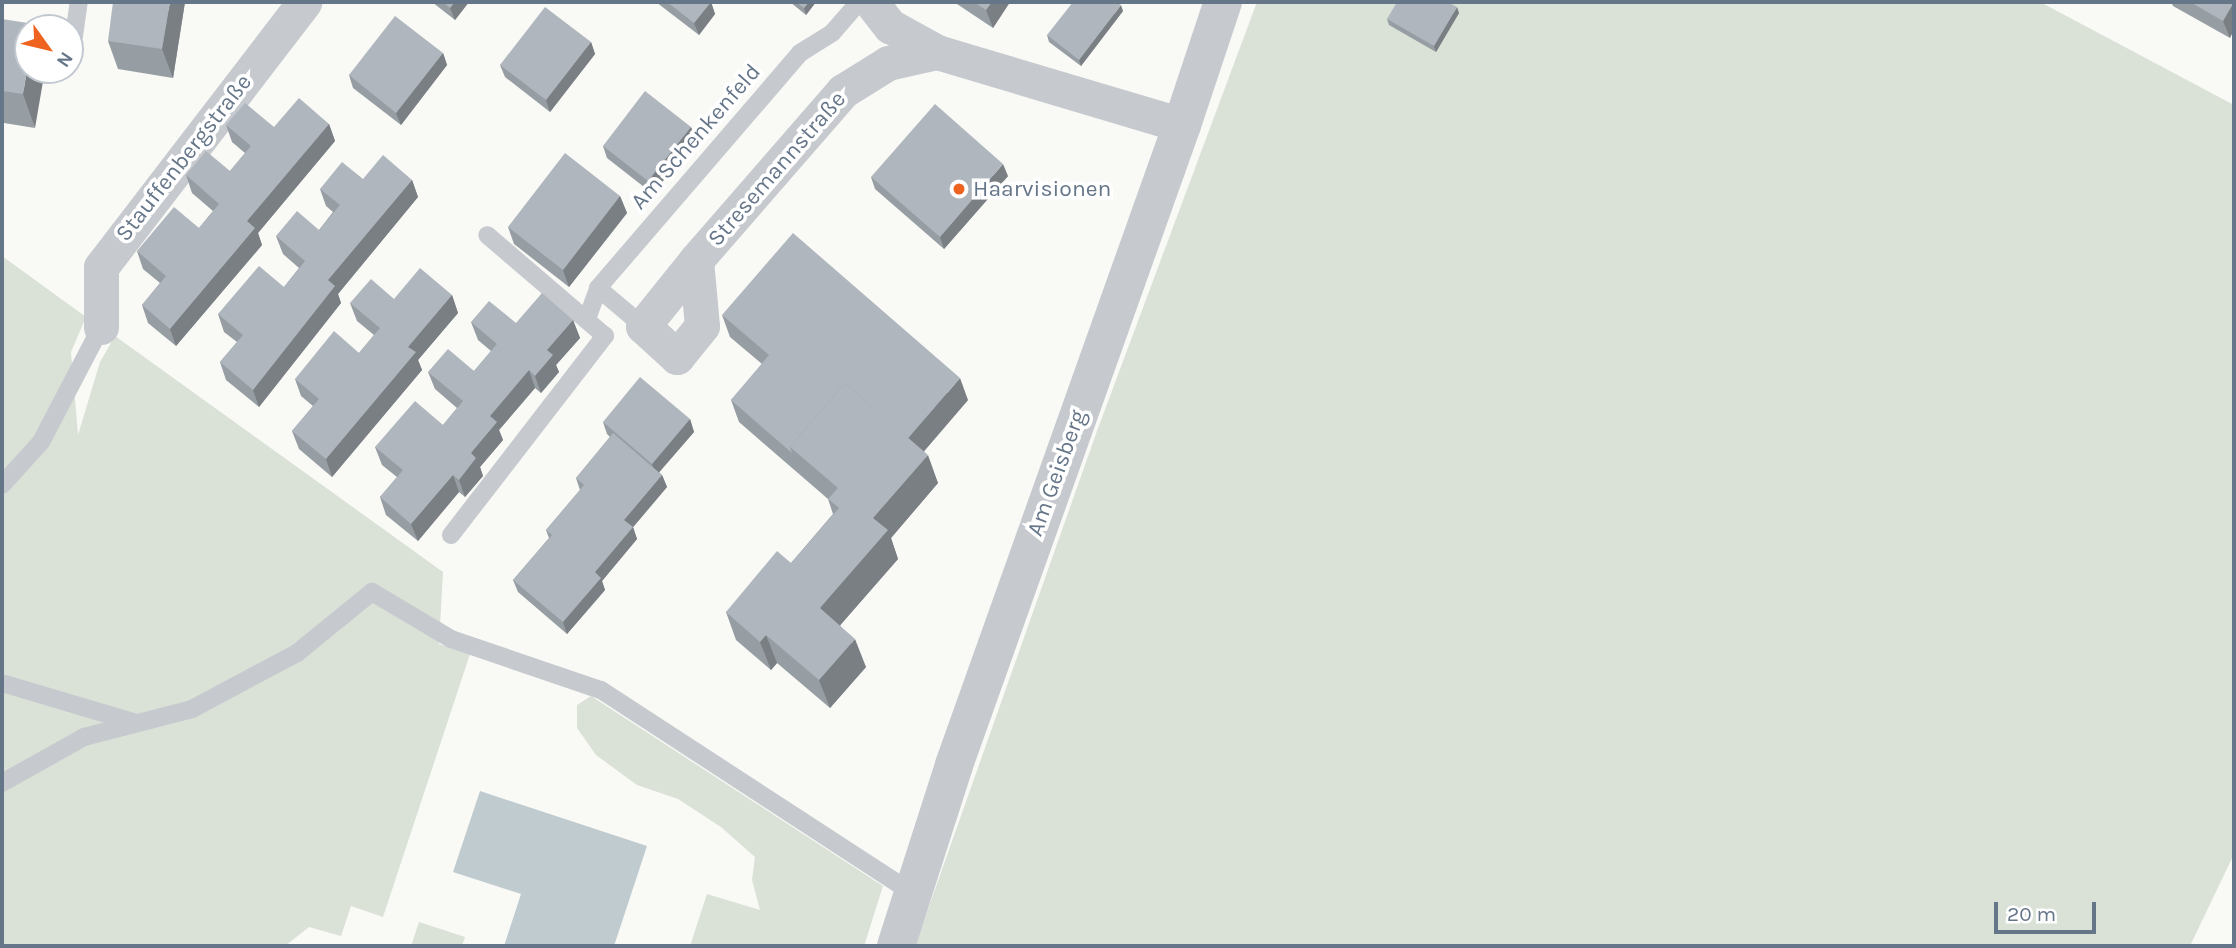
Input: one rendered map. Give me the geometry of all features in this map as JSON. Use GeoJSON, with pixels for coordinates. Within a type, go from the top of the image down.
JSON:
{"type":"FeatureCollection","features":[{"type":"Feature","properties":{"kind":"street","name":"Stauffenbergstraße"},"geometry":{"type":"LineString","coordinates":[[101,327],[101,267],[304,2]]}},
{"type":"Feature","properties":{"kind":"street","name":"Stresemannstraße"},"geometry":{"type":"LineString","coordinates":[[871,2],[890,26],[937,52],[1182,125]]}},
{"type":"Feature","properties":{"kind":"street","name":"Am Geisberg"},"geometry":{"type":"LineString","coordinates":[[895,946],[958,752],[1182,125],[1223,2]]}},
{"type":"Feature","properties":{"kind":"street","name":"Stresemannstraße"},"geometry":{"type":"LineString","coordinates":[[696,260],[702,326],[677,357],[643,326],[696,260],[844,91],[888,63],[937,52]]}},
{"type":"Feature","properties":{"kind":"lane","name":"Am Schenkenfeld"},"geometry":{"type":"LineString","coordinates":[[587,319],[598,288],[800,52],[832,33],[859,2]]}},
{"type":"Feature","properties":{"kind":"lane"},"geometry":{"type":"LineString","coordinates":[[451,535],[605,336],[488,235]]}},
{"type":"Feature","properties":{"kind":"lane"},"geometry":{"type":"LineString","coordinates":[[598,288],[643,326]]}},
{"type":"Feature","properties":{"kind":"lane"},"geometry":{"type":"LineString","coordinates":[[2,485],[41,442],[101,327]]}},
{"type":"Feature","properties":{"kind":"lane"},"geometry":{"type":"LineString","coordinates":[[2,783],[84,737],[192,709],[297,653],[372,592],[451,639],[601,690],[912,893]]}},
{"type":"Feature","properties":{"kind":"lane"},"geometry":{"type":"LineString","coordinates":[[2,683],[136,723]]}},
{"type":"Feature","properties":{"kind":"shaded area"},"geometry":{"type":"Polygon","coordinates":[[[1257,2],[2040,2],[2234,105],[2234,854],[2190,946],[915,946],[1097,431],[1257,2]]]}},
{"type":"Feature","properties":{"kind":"shaded area"},"geometry":{"type":"Polygon","coordinates":[[[2,256],[86,317],[71,352],[78,435],[100,362],[115,336],[443,572],[439,644],[470,654],[383,917],[351,906],[341,936],[309,927],[285,946],[2,946],[2,256]]]}},
{"type":"Feature","properties":{"kind":"shaded area"},"geometry":{"type":"Polygon","coordinates":[[[591,696],[883,886],[864,946],[690,946],[707,894],[760,910],[752,880],[755,857],[721,827],[678,799],[637,785],[596,755],[577,728],[577,705],[591,696]]]}},
{"type":"Feature","properties":{"kind":"shaded area"},"geometry":{"type":"Polygon","coordinates":[[[480,791],[647,846],[614,946],[504,946],[521,894],[453,872],[480,791]]]}},
{"type":"Feature","properties":{"kind":"shaded area"},"geometry":{"type":"Polygon","coordinates":[[[419,922],[465,937],[462,946],[411,946],[419,922]]]}},
{"type":"Feature","properties":{"kind":"building"},"geometry":{"type":"Polygon","coordinates":[[[113,2],[170,2],[162,49],[108,41],[113,2]]]}},
{"type":"Feature","properties":{"kind":"building"},"geometry":{"type":"Polygon","coordinates":[[[443,2],[455,2],[450,8],[443,2]]]}},
{"type":"Feature","properties":{"kind":"building"},"geometry":{"type":"Polygon","coordinates":[[[667,2],[711,2],[694,23],[667,2]]]}},
{"type":"Feature","properties":{"kind":"building"},"geometry":{"type":"Polygon","coordinates":[[[796,2],[809,2],[804,8],[796,2]]]}},
{"type":"Feature","properties":{"kind":"building"},"geometry":{"type":"Polygon","coordinates":[[[974,2],[992,2],[986,10],[974,2]]]}},
{"type":"Feature","properties":{"kind":"building"},"geometry":{"type":"Polygon","coordinates":[[[1073,2],[1117,2],[1121,5],[1079,60],[1047,35],[1073,2]]]}},
{"type":"Feature","properties":{"kind":"building"},"geometry":{"type":"Polygon","coordinates":[[[1397,2],[1447,2],[1457,7],[1434,46],[1387,19],[1397,2]]]}},
{"type":"Feature","properties":{"kind":"building"},"geometry":{"type":"Polygon","coordinates":[[[2190,2],[2234,2],[2223,21],[2190,2]]]}},
{"type":"Feature","properties":{"kind":"building"},"geometry":{"type":"Polygon","coordinates":[[[545,7],[591,42],[546,100],[500,65],[545,7]]]}},
{"type":"Feature","properties":{"kind":"building"},"geometry":{"type":"Polygon","coordinates":[[[395,16],[443,53],[396,113],[349,75],[395,16]]]}},
{"type":"Feature","properties":{"kind":"building"},"geometry":{"type":"Polygon","coordinates":[[[2,19],[14,21],[14,84],[25,84],[23,94],[2,91],[2,19]]]}},
{"type":"Feature","properties":{"kind":"building"},"geometry":{"type":"Polygon","coordinates":[[[645,91],[691,127],[648,181],[603,146],[645,91]]]}},
{"type":"Feature","properties":{"kind":"building"},"geometry":{"type":"Polygon","coordinates":[[[299,98],[329,124],[247,221],[255,228],[170,329],[142,305],[166,276],[137,251],[174,207],[199,228],[219,204],[186,175],[206,151],[230,171],[251,146],[226,125],[245,103],[274,127],[299,98]]]}},
{"type":"Feature","properties":{"kind":"building"},"geometry":{"type":"Polygon","coordinates":[[[935,104],[1003,164],[940,237],[871,177],[935,104]]]}},
{"type":"Feature","properties":{"kind":"building"},"geometry":{"type":"Polygon","coordinates":[[[565,153],[620,196],[563,270],[508,227],[565,153]]]}},
{"type":"Feature","properties":{"kind":"building"},"geometry":{"type":"Polygon","coordinates":[[[383,155],[412,180],[328,280],[335,286],[253,390],[220,362],[243,335],[218,314],[259,266],[284,287],[305,261],[276,236],[297,211],[319,230],[340,205],[320,189],[342,162],[363,179],[383,155]]]}},
{"type":"Feature","properties":{"kind":"building"},"geometry":{"type":"Polygon","coordinates":[[[793,233],[960,378],[908,438],[845,383],[790,447],[792,453],[731,400],[769,355],[722,315],[793,233]]]}},
{"type":"Feature","properties":{"kind":"building"},"geometry":{"type":"Polygon","coordinates":[[[420,268],[452,295],[408,347],[416,352],[326,459],[292,431],[319,399],[295,379],[334,331],[359,353],[380,328],[350,303],[371,279],[394,299],[420,268]]]}},
{"type":"Feature","properties":{"kind":"building"},"geometry":{"type":"Polygon","coordinates":[[[542,293],[573,320],[547,350],[553,355],[535,376],[529,370],[490,416],[497,422],[471,453],[476,458],[459,480],[453,475],[411,524],[380,497],[403,470],[375,447],[415,401],[443,425],[463,401],[428,372],[448,349],[474,371],[497,344],[471,322],[489,301],[516,323],[542,293]]]}},
{"type":"Feature","properties":{"kind":"building"},"geometry":{"type":"Polygon","coordinates":[[[640,377],[690,419],[652,464],[603,422],[640,377]]]}},
{"type":"Feature","properties":{"kind":"building"},"geometry":{"type":"Polygon","coordinates":[[[845,383],[928,455],[873,518],[888,530],[820,608],[855,639],[819,680],[766,635],[760,642],[726,612],[777,551],[791,563],[839,508],[828,499],[838,488],[790,447],[845,383]]]}},
{"type":"Feature","properties":{"kind":"building"},"geometry":{"type":"Polygon","coordinates":[[[613,433],[662,475],[624,520],[633,527],[595,572],[601,578],[563,622],[513,580],[552,535],[546,530],[584,485],[576,478],[613,433]]]}},
{"type":"Feature","properties":{"kind":"place","name":"Haarvisionen"},"geometry":{"type":"Point","coordinates":[959,189]}}]}
